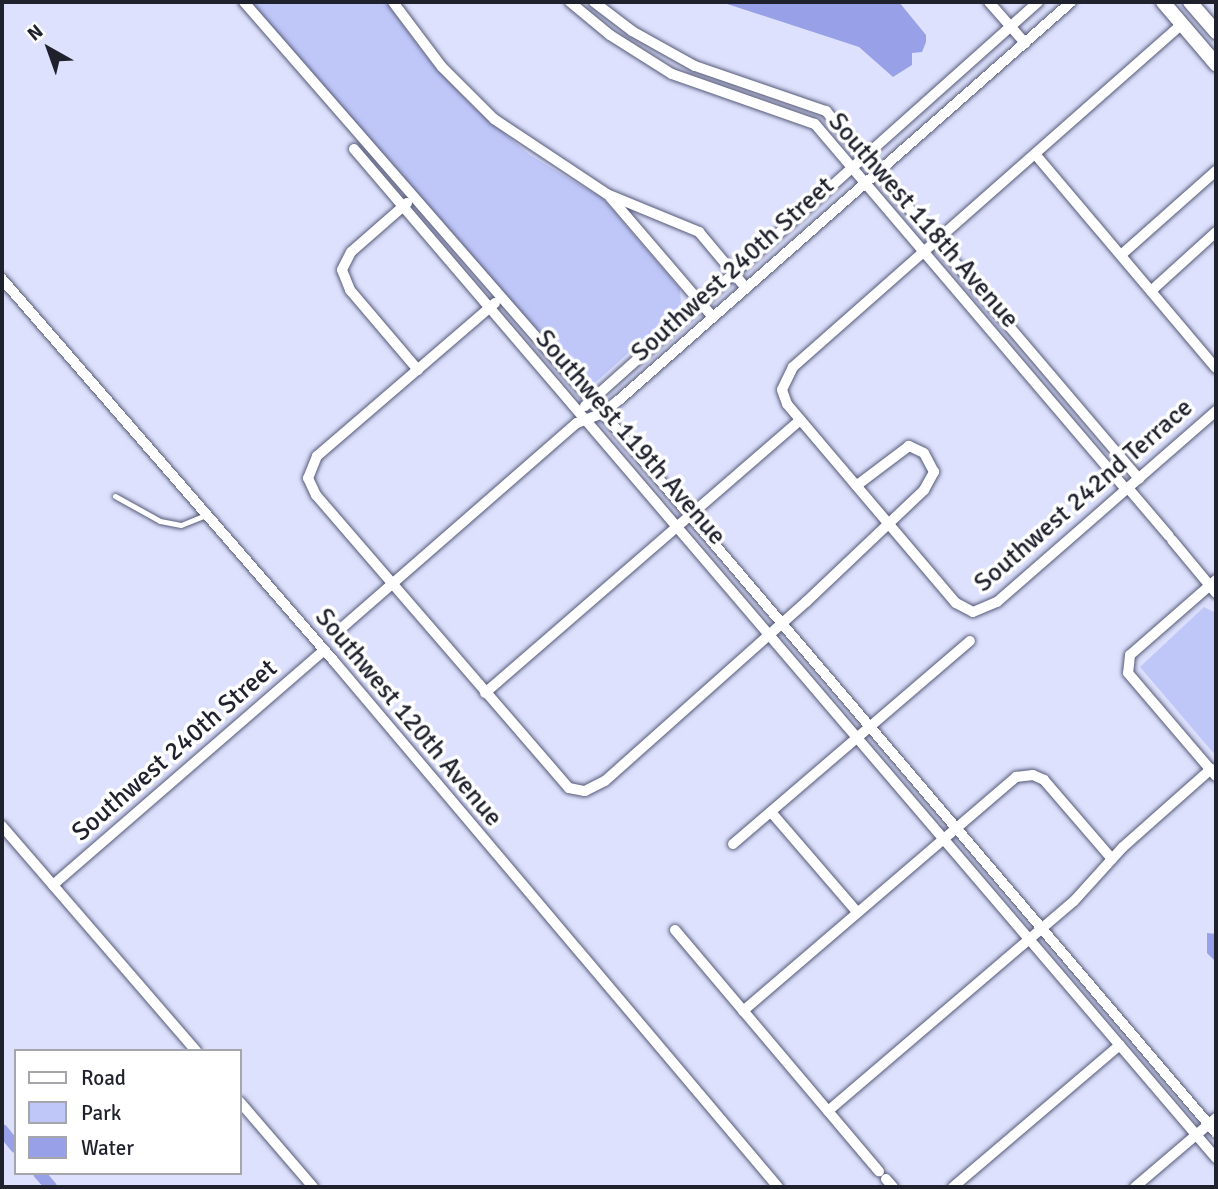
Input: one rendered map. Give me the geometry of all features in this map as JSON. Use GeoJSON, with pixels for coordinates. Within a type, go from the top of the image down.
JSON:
{"type":"FeatureCollection","features":[{"type":"Feature","properties":{"kind":"street","name":"Southwest 119th Avenue"},"geometry":{"type":"LineString","coordinates":[[244,2],[690,516],[1042,929],[1213,1121],[1216,1133]]}},
{"type":"Feature","properties":{"kind":"street"},"geometry":{"type":"LineString","coordinates":[[393,2],[442,66],[486,112],[528,146],[607,194],[699,232],[746,288]]}},
{"type":"Feature","properties":{"kind":"street","name":"Southwest 118th Avenue"},"geometry":{"type":"LineString","coordinates":[[570,2],[610,36],[672,74],[813,122],[1127,489],[1214,586]]}},
{"type":"Feature","properties":{"kind":"street","name":"Southwest 118th Avenue"},"geometry":{"type":"LineString","coordinates":[[594,2],[632,31],[695,66],[823,109],[1139,479]]}},
{"type":"Feature","properties":{"kind":"street"},"geometry":{"type":"LineString","coordinates":[[989,2],[1025,43]]}},
{"type":"Feature","properties":{"kind":"street","name":"Southwest 240th Street"},"geometry":{"type":"LineString","coordinates":[[582,419],[587,400],[1038,2]]}},
{"type":"Feature","properties":{"kind":"street","name":"Southwest 240th Street"},"geometry":{"type":"LineString","coordinates":[[337,632],[582,419],[601,414],[864,181],[1072,2]]}},
{"type":"Feature","properties":{"kind":"street"},"geometry":{"type":"LineString","coordinates":[[1163,2],[1216,64]]}},
{"type":"Feature","properties":{"kind":"street"},"geometry":{"type":"LineString","coordinates":[[1190,2],[1216,32]]}},
{"type":"Feature","properties":{"kind":"street"},"geometry":{"type":"LineString","coordinates":[[888,522],[783,398],[783,383],[791,369],[1182,24]]}},
{"type":"Feature","properties":{"kind":"street","name":"Southwest 119th Avenue"},"geometry":{"type":"LineString","coordinates":[[354,149],[582,419],[679,526],[1216,1158]]}},
{"type":"Feature","properties":{"kind":"street"},"geometry":{"type":"LineString","coordinates":[[1035,154],[1216,368]]}},
{"type":"Feature","properties":{"kind":"street"},"geometry":{"type":"LineString","coordinates":[[1121,256],[1216,171]]}},
{"type":"Feature","properties":{"kind":"street"},"geometry":{"type":"LineString","coordinates":[[607,194],[713,317]]}},
{"type":"Feature","properties":{"kind":"street"},"geometry":{"type":"LineString","coordinates":[[412,198],[351,252],[342,270],[346,285],[418,370]]}},
{"type":"Feature","properties":{"kind":"street"},"geometry":{"type":"LineString","coordinates":[[636,228],[638,216],[647,209]]}},
{"type":"Feature","properties":{"kind":"street"},"geometry":{"type":"LineString","coordinates":[[1151,291],[1216,232]]}},
{"type":"Feature","properties":{"kind":"street","name":"Southwest 120th Avenue"},"geometry":{"type":"LineString","coordinates":[[2,279],[324,650],[778,1187]]}},
{"type":"Feature","properties":{"kind":"street"},"geometry":{"type":"LineString","coordinates":[[500,299],[317,456],[308,473],[313,491],[560,781],[585,791],[605,780],[770,634],[932,481],[933,468],[924,453],[907,447],[856,486]]}},
{"type":"Feature","properties":{"kind":"street","name":"Southwest 242nd Terrace"},"geometry":{"type":"LineString","coordinates":[[888,522],[959,606],[979,612],[997,602],[1216,411]]}},
{"type":"Feature","properties":{"kind":"street"},"geometry":{"type":"LineString","coordinates":[[485,693],[800,419]]}},
{"type":"Feature","properties":{"kind":"street"},"geometry":{"type":"LineString","coordinates":[[828,1111],[1030,940],[1112,859],[1213,772],[1129,677],[1128,666],[1130,655],[1214,586]]}},
{"type":"Feature","properties":{"kind":"street"},"geometry":{"type":"LineString","coordinates":[[733,844],[970,640]]}},
{"type":"Feature","properties":{"kind":"street","name":"Southwest 240th Street"},"geometry":{"type":"LineString","coordinates":[[53,885],[324,650]]}},
{"type":"Feature","properties":{"kind":"street"},"geometry":{"type":"LineString","coordinates":[[743,1011],[1013,779],[1033,775],[1047,783],[1112,859]]}},
{"type":"Feature","properties":{"kind":"street"},"geometry":{"type":"LineString","coordinates":[[771,812],[857,912]]}},
{"type":"Feature","properties":{"kind":"street"},"geometry":{"type":"LineString","coordinates":[[2,826],[194,1049]]}},
{"type":"Feature","properties":{"kind":"street"},"geometry":{"type":"LineString","coordinates":[[675,930],[886,1179]]}},
{"type":"Feature","properties":{"kind":"street"},"geometry":{"type":"LineString","coordinates":[[953,1187],[1120,1045]]}},
{"type":"Feature","properties":{"kind":"street"},"geometry":{"type":"LineString","coordinates":[[242,1104],[313,1187]]}},
{"type":"Feature","properties":{"kind":"street"},"geometry":{"type":"LineString","coordinates":[[1135,1187],[1213,1121]]}},
{"type":"Feature","properties":{"kind":"lane"},"geometry":{"type":"LineString","coordinates":[[115,496],[160,521],[180,525],[206,515]]}},
{"type":"Feature","properties":{"kind":"green space"},"geometry":{"type":"Polygon","coordinates":[[[250,2],[386,2],[427,58],[473,107],[530,155],[603,199],[680,289],[681,306],[596,382],[583,384],[250,2]]]}},
{"type":"Feature","properties":{"kind":"green space"},"geometry":{"type":"Polygon","coordinates":[[[1204,607],[1216,613],[1216,756],[1140,667],[1204,607]]]}},
{"type":"Feature","properties":{"kind":"water"},"geometry":{"type":"Polygon","coordinates":[[[721,2],[899,2],[926,35],[926,42],[922,52],[912,53],[912,65],[893,77],[859,47],[721,2]]]}},
{"type":"Feature","properties":{"kind":"water"},"geometry":{"type":"Polygon","coordinates":[[[1207,933],[1216,934],[1216,962],[1207,953],[1207,933]]]}},
{"type":"Feature","properties":{"kind":"waterway"},"geometry":{"type":"LineString","coordinates":[[2,1130],[14,1145]]}},
{"type":"Feature","properties":{"kind":"waterway"},"geometry":{"type":"LineString","coordinates":[[41,1175],[51,1187]]}}]}
